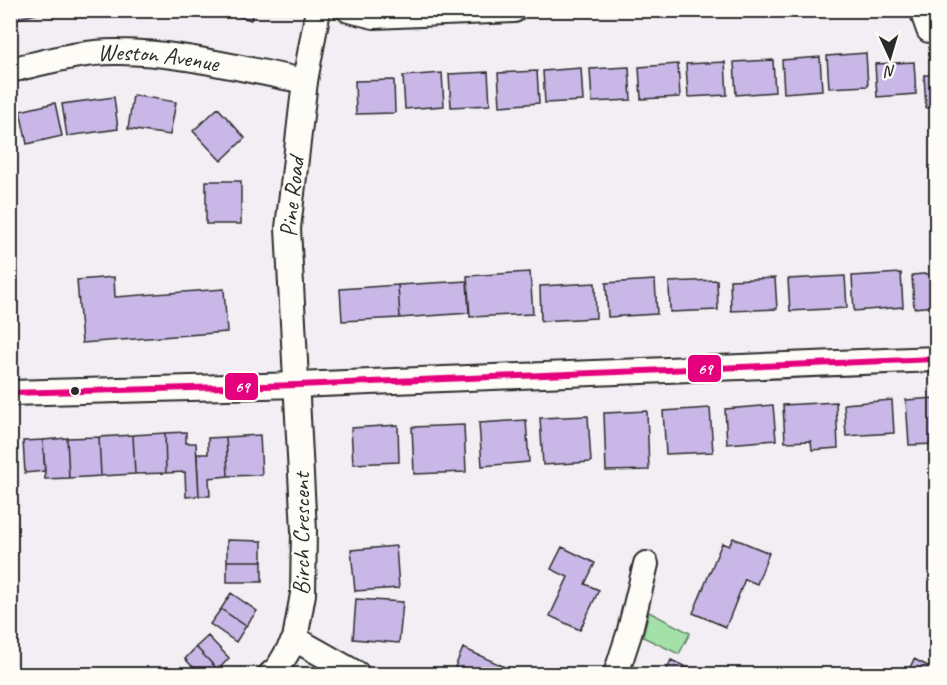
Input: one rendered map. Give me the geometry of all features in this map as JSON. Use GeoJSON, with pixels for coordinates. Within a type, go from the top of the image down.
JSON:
{"type":"FeatureCollection","features":[{"type":"Feature","properties":{"kind":"street","name":"Pine Road"},"geometry":{"type":"LineString","coordinates":[[297,385],[288,228],[305,81],[318,10]]}},
{"type":"Feature","properties":{"kind":"street"},"geometry":{"type":"LineString","coordinates":[[349,10],[374,16],[514,10]]}},
{"type":"Feature","properties":{"kind":"street"},"geometry":{"type":"LineString","coordinates":[[922,10],[929,30],[936,31]]}},
{"type":"Feature","properties":{"kind":"street","name":"Weston Avenue"},"geometry":{"type":"LineString","coordinates":[[10,70],[73,56],[117,51],[159,54],[305,81]]}},
{"type":"Feature","properties":{"kind":"street"},"geometry":{"type":"LineString","coordinates":[[10,393],[297,385],[936,359]]}},
{"type":"Feature","properties":{"kind":"street","name":"Birch Crescent"},"geometry":{"type":"LineString","coordinates":[[271,675],[296,639],[303,594],[304,531],[297,385]]}},
{"type":"Feature","properties":{"kind":"street"},"geometry":{"type":"LineString","coordinates":[[616,675],[629,634],[646,564]]}},
{"type":"Feature","properties":{"kind":"street"},"geometry":{"type":"LineString","coordinates":[[296,639],[357,675]]}},
{"type":"Feature","properties":{"kind":"green space"},"geometry":{"type":"Polygon","coordinates":[[[649,612],[690,633],[679,654],[643,637],[649,612]]]}},
{"type":"Feature","properties":{"kind":"building"},"geometry":{"type":"Polygon","coordinates":[[[17,10],[53,10],[19,18],[17,10]]]}},
{"type":"Feature","properties":{"kind":"building"},"geometry":{"type":"Polygon","coordinates":[[[220,10],[254,10],[251,20],[220,10]]]}},
{"type":"Feature","properties":{"kind":"building"},"geometry":{"type":"Polygon","coordinates":[[[866,53],[868,86],[829,88],[827,56],[866,53]]]}},
{"type":"Feature","properties":{"kind":"building"},"geometry":{"type":"Polygon","coordinates":[[[820,57],[822,90],[784,93],[782,60],[820,57]]]}},
{"type":"Feature","properties":{"kind":"building"},"geometry":{"type":"Polygon","coordinates":[[[773,60],[775,92],[736,95],[734,62],[773,60]]]}},
{"type":"Feature","properties":{"kind":"building"},"geometry":{"type":"Polygon","coordinates":[[[725,62],[727,95],[688,97],[686,64],[725,62]]]}},
{"type":"Feature","properties":{"kind":"building"},"geometry":{"type":"Polygon","coordinates":[[[914,62],[916,94],[877,97],[875,64],[914,62]]]}},
{"type":"Feature","properties":{"kind":"building"},"geometry":{"type":"Polygon","coordinates":[[[678,64],[680,97],[641,99],[639,67],[678,64]]]}},
{"type":"Feature","properties":{"kind":"building"},"geometry":{"type":"Polygon","coordinates":[[[629,67],[631,100],[592,102],[590,69],[629,67]]]}},
{"type":"Feature","properties":{"kind":"building"},"geometry":{"type":"Polygon","coordinates":[[[581,68],[583,101],[545,103],[543,71],[581,68]]]}},
{"type":"Feature","properties":{"kind":"building"},"geometry":{"type":"Polygon","coordinates":[[[537,71],[539,103],[500,106],[498,73],[537,71]]]}},
{"type":"Feature","properties":{"kind":"building"},"geometry":{"type":"Polygon","coordinates":[[[488,72],[490,105],[451,107],[449,74],[488,72]]]}},
{"type":"Feature","properties":{"kind":"building"},"geometry":{"type":"Polygon","coordinates":[[[442,73],[444,106],[405,109],[403,76],[442,73]]]}},
{"type":"Feature","properties":{"kind":"building"},"geometry":{"type":"Polygon","coordinates":[[[924,75],[936,75],[936,107],[926,108],[924,75]]]}},
{"type":"Feature","properties":{"kind":"building"},"geometry":{"type":"Polygon","coordinates":[[[394,80],[395,113],[356,114],[355,81],[394,80]]]}},
{"type":"Feature","properties":{"kind":"building"},"geometry":{"type":"Polygon","coordinates":[[[133,95],[176,102],[170,135],[128,129],[133,95]]]}},
{"type":"Feature","properties":{"kind":"building"},"geometry":{"type":"Polygon","coordinates":[[[114,97],[118,129],[67,136],[62,104],[114,97]]]}},
{"type":"Feature","properties":{"kind":"building"},"geometry":{"type":"Polygon","coordinates":[[[55,103],[62,136],[27,144],[20,111],[55,103]]]}},
{"type":"Feature","properties":{"kind":"building"},"geometry":{"type":"Polygon","coordinates":[[[218,108],[245,138],[221,161],[193,131],[218,108]]]}},
{"type":"Feature","properties":{"kind":"building"},"geometry":{"type":"Polygon","coordinates":[[[206,181],[241,181],[241,224],[206,224],[206,181]]]}},
{"type":"Feature","properties":{"kind":"building"},"geometry":{"type":"Polygon","coordinates":[[[10,227],[14,227],[15,252],[10,253],[10,227]]]}},
{"type":"Feature","properties":{"kind":"building"},"geometry":{"type":"Polygon","coordinates":[[[530,272],[533,314],[470,317],[467,276],[530,272]]]}},
{"type":"Feature","properties":{"kind":"building"},"geometry":{"type":"Polygon","coordinates":[[[901,273],[903,307],[854,311],[852,276],[901,273]]]}},
{"type":"Feature","properties":{"kind":"building"},"geometry":{"type":"Polygon","coordinates":[[[936,273],[936,306],[914,308],[912,275],[936,273]]]}},
{"type":"Feature","properties":{"kind":"building"},"geometry":{"type":"Polygon","coordinates":[[[845,276],[847,308],[790,311],[788,279],[845,276]]]}},
{"type":"Feature","properties":{"kind":"building"},"geometry":{"type":"Polygon","coordinates":[[[114,277],[115,297],[224,289],[227,332],[82,343],[77,280],[114,277]]]}},
{"type":"Feature","properties":{"kind":"building"},"geometry":{"type":"Polygon","coordinates":[[[775,278],[777,309],[731,311],[730,280],[775,278]]]}},
{"type":"Feature","properties":{"kind":"building"},"geometry":{"type":"Polygon","coordinates":[[[655,280],[657,314],[608,317],[606,283],[655,280]]]}},
{"type":"Feature","properties":{"kind":"building"},"geometry":{"type":"Polygon","coordinates":[[[717,280],[718,310],[670,312],[669,282],[717,280]]]}},
{"type":"Feature","properties":{"kind":"building"},"geometry":{"type":"Polygon","coordinates":[[[467,281],[469,313],[400,318],[398,285],[467,281]]]}},
{"type":"Feature","properties":{"kind":"building"},"geometry":{"type":"Polygon","coordinates":[[[595,283],[596,318],[541,321],[540,286],[595,283]]]}},
{"type":"Feature","properties":{"kind":"building"},"geometry":{"type":"Polygon","coordinates":[[[398,285],[400,318],[342,321],[340,289],[398,285]]]}},
{"type":"Feature","properties":{"kind":"building"},"geometry":{"type":"Polygon","coordinates":[[[936,398],[936,444],[909,445],[906,400],[936,398]]]}},
{"type":"Feature","properties":{"kind":"building"},"geometry":{"type":"Polygon","coordinates":[[[892,400],[894,433],[846,436],[844,404],[892,400]]]}},
{"type":"Feature","properties":{"kind":"building"},"geometry":{"type":"Polygon","coordinates":[[[836,402],[838,448],[812,450],[811,441],[785,442],[783,405],[836,402]]]}},
{"type":"Feature","properties":{"kind":"building"},"geometry":{"type":"Polygon","coordinates":[[[773,405],[776,440],[727,444],[725,409],[773,405]]]}},
{"type":"Feature","properties":{"kind":"building"},"geometry":{"type":"Polygon","coordinates":[[[710,408],[713,452],[666,454],[663,411],[710,408]]]}},
{"type":"Feature","properties":{"kind":"building"},"geometry":{"type":"Polygon","coordinates":[[[647,411],[649,470],[606,471],[604,413],[647,411]]]}},
{"type":"Feature","properties":{"kind":"building"},"geometry":{"type":"Polygon","coordinates":[[[588,416],[591,462],[543,465],[540,418],[588,416]]]}},
{"type":"Feature","properties":{"kind":"building"},"geometry":{"type":"Polygon","coordinates":[[[526,420],[529,462],[482,466],[479,423],[526,420]]]}},
{"type":"Feature","properties":{"kind":"building"},"geometry":{"type":"Polygon","coordinates":[[[398,425],[399,462],[353,464],[351,428],[398,425]]]}},
{"type":"Feature","properties":{"kind":"building"},"geometry":{"type":"Polygon","coordinates":[[[464,425],[466,472],[414,474],[412,427],[464,425]]]}},
{"type":"Feature","properties":{"kind":"building"},"geometry":{"type":"Polygon","coordinates":[[[186,432],[186,443],[196,443],[199,496],[186,497],[185,472],[166,473],[165,433],[186,432]]]}},
{"type":"Feature","properties":{"kind":"building"},"geometry":{"type":"Polygon","coordinates":[[[165,433],[166,473],[135,474],[133,435],[165,433]]]}},
{"type":"Feature","properties":{"kind":"building"},"geometry":{"type":"Polygon","coordinates":[[[133,435],[135,474],[101,476],[99,437],[133,435]]]}},
{"type":"Feature","properties":{"kind":"building"},"geometry":{"type":"Polygon","coordinates":[[[260,435],[262,475],[228,476],[226,437],[260,435]]]}},
{"type":"Feature","properties":{"kind":"building"},"geometry":{"type":"Polygon","coordinates":[[[99,437],[101,476],[69,478],[67,438],[99,437]]]}},
{"type":"Feature","properties":{"kind":"building"},"geometry":{"type":"Polygon","coordinates":[[[226,437],[228,476],[209,478],[210,496],[199,496],[197,454],[208,454],[208,438],[226,437]]]}},
{"type":"Feature","properties":{"kind":"building"},"geometry":{"type":"Polygon","coordinates":[[[67,438],[69,478],[45,479],[43,440],[67,438]]]}},
{"type":"Feature","properties":{"kind":"building"},"geometry":{"type":"Polygon","coordinates":[[[43,440],[45,471],[25,473],[23,441],[43,440]]]}},
{"type":"Feature","properties":{"kind":"building"},"geometry":{"type":"Polygon","coordinates":[[[733,538],[769,553],[757,584],[745,579],[726,627],[693,613],[722,543],[729,546],[733,538]]]}},
{"type":"Feature","properties":{"kind":"building"},"geometry":{"type":"Polygon","coordinates":[[[227,540],[262,541],[262,561],[227,561],[227,540]]]}},
{"type":"Feature","properties":{"kind":"building"},"geometry":{"type":"Polygon","coordinates":[[[396,546],[399,588],[355,591],[351,550],[396,546]]]}},
{"type":"Feature","properties":{"kind":"building"},"geometry":{"type":"Polygon","coordinates":[[[562,547],[595,563],[585,584],[599,590],[580,630],[550,616],[568,577],[551,569],[562,547]]]}},
{"type":"Feature","properties":{"kind":"building"},"geometry":{"type":"Polygon","coordinates":[[[227,561],[262,561],[262,582],[227,582],[227,561]]]}},
{"type":"Feature","properties":{"kind":"building"},"geometry":{"type":"Polygon","coordinates":[[[231,593],[257,611],[246,626],[221,609],[231,593]]]}},
{"type":"Feature","properties":{"kind":"building"},"geometry":{"type":"Polygon","coordinates":[[[356,599],[403,602],[399,643],[353,639],[356,599]]]}},
{"type":"Feature","properties":{"kind":"building"},"geometry":{"type":"Polygon","coordinates":[[[221,609],[246,626],[236,642],[210,624],[221,609]]]}},
{"type":"Feature","properties":{"kind":"building"},"geometry":{"type":"Polygon","coordinates":[[[208,636],[229,658],[218,670],[196,647],[208,636]]]}},
{"type":"Feature","properties":{"kind":"building"},"geometry":{"type":"Polygon","coordinates":[[[196,647],[218,670],[213,674],[200,674],[185,659],[196,647]]]}},
{"type":"Feature","properties":{"kind":"building"},"geometry":{"type":"Polygon","coordinates":[[[463,648],[503,666],[499,674],[452,674],[463,648]]]}},
{"type":"Feature","properties":{"kind":"building"},"geometry":{"type":"Polygon","coordinates":[[[914,659],[936,670],[936,674],[907,674],[914,659]]]}},
{"type":"Feature","properties":{"kind":"building"},"geometry":{"type":"Polygon","coordinates":[[[671,660],[701,674],[665,674],[671,660]]]}},
{"type":"Feature","properties":{"kind":"transit line","name":"69"},"geometry":{"type":"LineString","coordinates":[[10,393],[297,385],[936,359]]}}]}
